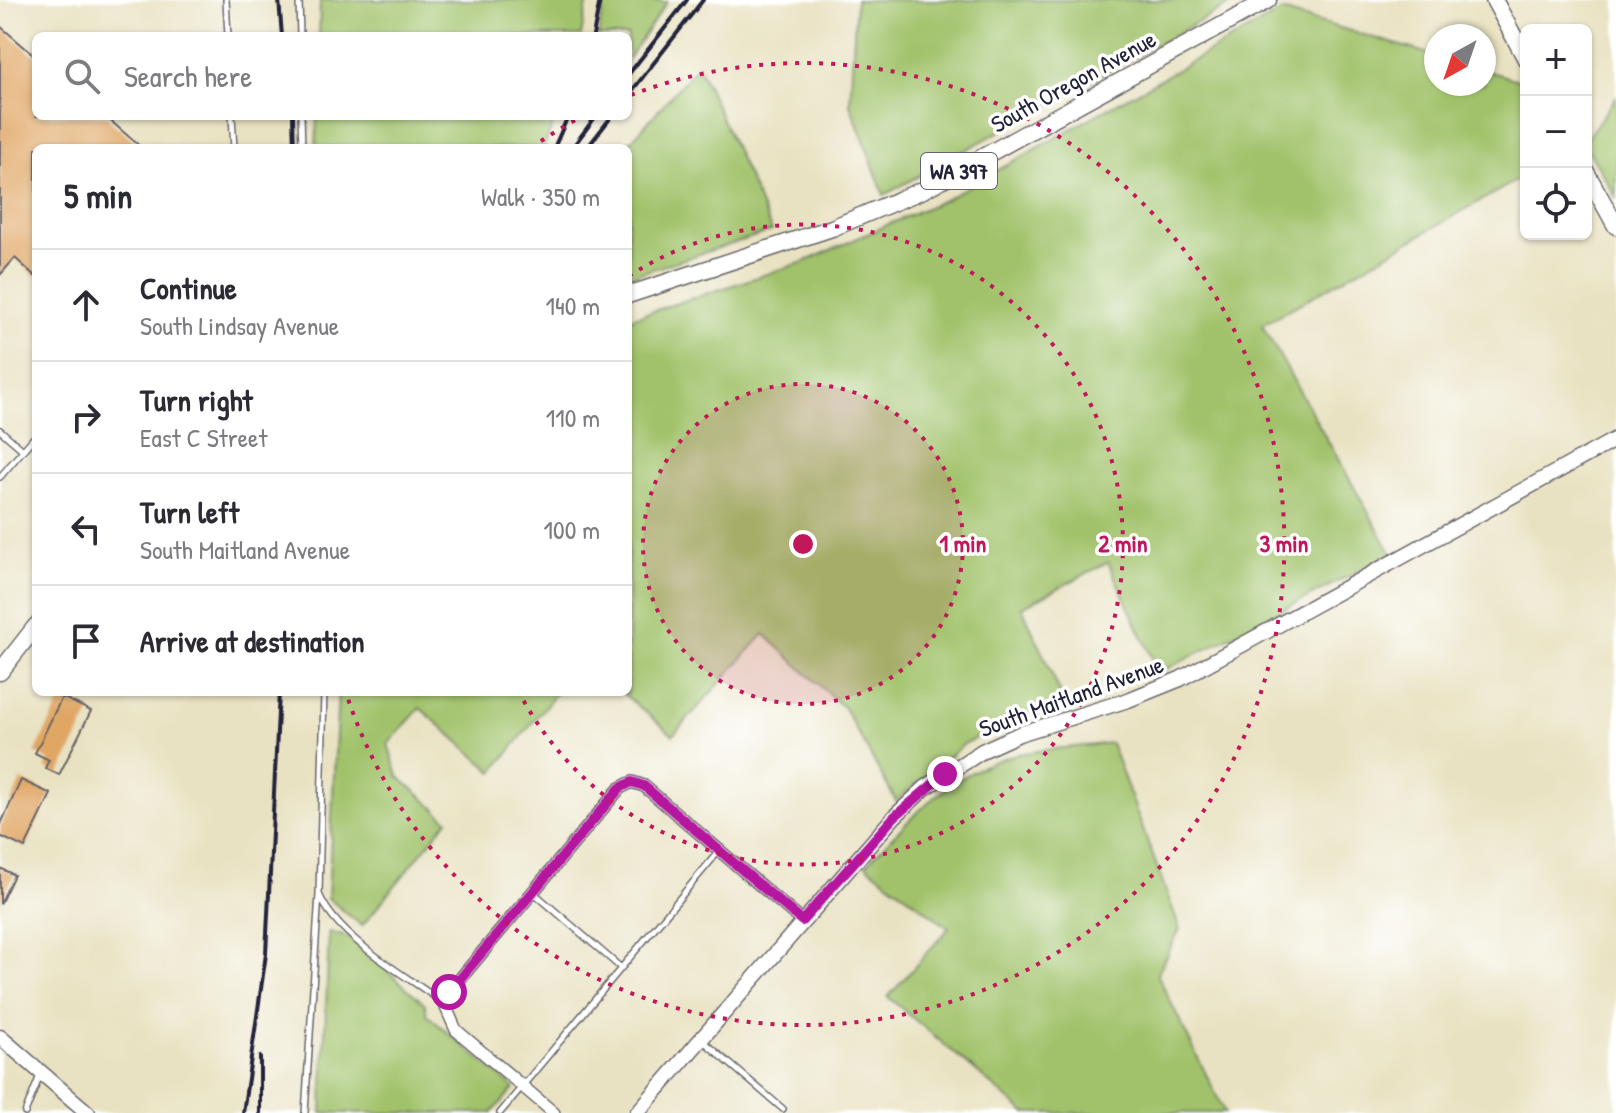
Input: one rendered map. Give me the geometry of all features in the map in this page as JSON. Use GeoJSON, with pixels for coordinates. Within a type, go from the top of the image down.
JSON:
{"type":"FeatureCollection","features":[{"type":"Feature","properties":{"kind":"main road","name":"South Oregon Avenue"},"geometry":{"type":"LineString","coordinates":[[632,294],[806,238],[909,197],[1268,0]]}},
{"type":"Feature","properties":{"kind":"main road"},"geometry":{"type":"LineString","coordinates":[[1494,0],[1520,48]]}},
{"type":"Feature","properties":{"kind":"main road"},"geometry":{"type":"LineString","coordinates":[[1592,183],[1616,226]]}},
{"type":"Feature","properties":{"kind":"main road"},"geometry":{"type":"LineString","coordinates":[[0,672],[32,631]]}},
{"type":"Feature","properties":{"kind":"street","name":"South Maitland Avenue"},"geometry":{"type":"LineString","coordinates":[[637,1113],[906,805],[974,755],[1019,734],[1128,700],[1180,679],[1616,439]]}},
{"type":"Feature","properties":{"kind":"street"},"geometry":{"type":"LineString","coordinates":[[554,1113],[456,1030],[444,1003],[449,992],[620,788],[632,782],[644,786],[802,921]]}},
{"type":"Feature","properties":{"kind":"street"},"geometry":{"type":"LineString","coordinates":[[0,1037],[88,1113]]}},
{"type":"Feature","properties":{"kind":"lane"},"geometry":{"type":"LineString","coordinates":[[226,0],[228,32]]}},
{"type":"Feature","properties":{"kind":"lane"},"geometry":{"type":"LineString","coordinates":[[299,0],[300,32]]}},
{"type":"Feature","properties":{"kind":"lane"},"geometry":{"type":"LineString","coordinates":[[232,120],[234,144]]}},
{"type":"Feature","properties":{"kind":"lane"},"geometry":{"type":"LineString","coordinates":[[301,120],[302,144]]}},
{"type":"Feature","properties":{"kind":"lane"},"geometry":{"type":"LineString","coordinates":[[0,430],[23,450]]}},
{"type":"Feature","properties":{"kind":"lane"},"geometry":{"type":"LineString","coordinates":[[0,477],[32,440]]}},
{"type":"Feature","properties":{"kind":"lane"},"geometry":{"type":"LineString","coordinates":[[305,1113],[319,894],[324,696]]}},
{"type":"Feature","properties":{"kind":"lane"},"geometry":{"type":"LineString","coordinates":[[500,1113],[719,850]]}},
{"type":"Feature","properties":{"kind":"lane"},"geometry":{"type":"LineString","coordinates":[[532,891],[620,967]]}},
{"type":"Feature","properties":{"kind":"lane"},"geometry":{"type":"LineString","coordinates":[[319,894],[327,914],[347,933],[444,1003]]}},
{"type":"Feature","properties":{"kind":"lane"},"geometry":{"type":"LineString","coordinates":[[700,1038],[783,1109]]}},
{"type":"Feature","properties":{"kind":"lane"},"geometry":{"type":"LineString","coordinates":[[25,1113],[41,1073]]}},
{"type":"Feature","properties":{"kind":"green space"},"geometry":{"type":"Polygon","coordinates":[[[320,0],[588,0],[582,32],[319,32],[320,0]]]}},
{"type":"Feature","properties":{"kind":"green space"},"geometry":{"type":"Polygon","coordinates":[[[605,0],[667,2],[632,53],[632,32],[599,32],[605,0]]]}},
{"type":"Feature","properties":{"kind":"green space"},"geometry":{"type":"Polygon","coordinates":[[[856,0],[1229,0],[1231,4],[884,195],[850,104],[856,0]]]}},
{"type":"Feature","properties":{"kind":"green space"},"geometry":{"type":"Polygon","coordinates":[[[1282,11],[1424,52],[1424,96],[1496,96],[1496,73],[1520,80],[1520,178],[1262,325],[1392,554],[1159,673],[1108,562],[1022,607],[1064,701],[1016,717],[964,744],[896,801],[844,708],[764,634],[673,735],[626,696],[632,696],[632,318],[804,262],[946,199],[1282,11]]]}},
{"type":"Feature","properties":{"kind":"green space"},"geometry":{"type":"Polygon","coordinates":[[[698,65],[772,231],[632,276],[632,144],[629,144],[698,65]]]}},
{"type":"Feature","properties":{"kind":"green space"},"geometry":{"type":"Polygon","coordinates":[[[1616,97],[1616,197],[1592,156],[1592,131],[1616,97]]]}},
{"type":"Feature","properties":{"kind":"green space"},"geometry":{"type":"Polygon","coordinates":[[[317,120],[555,120],[545,144],[316,144],[317,120]]]}},
{"type":"Feature","properties":{"kind":"green space"},"geometry":{"type":"Polygon","coordinates":[[[338,696],[554,696],[493,772],[420,708],[388,744],[398,776],[448,820],[362,926],[328,898],[338,696]]]}},
{"type":"Feature","properties":{"kind":"green space"},"geometry":{"type":"Polygon","coordinates":[[[1111,743],[1180,929],[1157,974],[1225,1113],[1025,1113],[888,997],[949,928],[866,865],[916,814],[975,770],[1019,754],[1111,743]]]}},
{"type":"Feature","properties":{"kind":"green space"},"geometry":{"type":"Polygon","coordinates":[[[329,932],[350,938],[425,1004],[427,1015],[514,1088],[492,1113],[322,1113],[329,932]]]}},
{"type":"Feature","properties":{"kind":"building"},"geometry":{"type":"Polygon","coordinates":[[[0,26],[32,54],[32,120],[110,120],[137,144],[32,144],[32,273],[15,258],[0,275],[0,26]]]}},
{"type":"Feature","properties":{"kind":"building"},"geometry":{"type":"Polygon","coordinates":[[[62,697],[91,711],[59,775],[45,768],[49,760],[35,753],[62,697]]]}},
{"type":"Feature","properties":{"kind":"building"},"geometry":{"type":"Polygon","coordinates":[[[21,780],[51,794],[25,848],[0,836],[0,826],[21,780]]]}},
{"type":"Feature","properties":{"kind":"building"},"geometry":{"type":"Polygon","coordinates":[[[0,868],[14,875],[0,904],[0,868]]]}},
{"type":"Feature","properties":{"kind":"railway"},"geometry":{"type":"LineString","coordinates":[[279,0],[282,32]]}},
{"type":"Feature","properties":{"kind":"railway"},"geometry":{"type":"LineString","coordinates":[[594,32],[600,0]]}},
{"type":"Feature","properties":{"kind":"railway"},"geometry":{"type":"LineString","coordinates":[[632,70],[687,0]]}},
{"type":"Feature","properties":{"kind":"railway"},"geometry":{"type":"LineString","coordinates":[[632,91],[703,0]]}},
{"type":"Feature","properties":{"kind":"railway"},"geometry":{"type":"LineString","coordinates":[[293,120],[294,144]]}},
{"type":"Feature","properties":{"kind":"railway"},"geometry":{"type":"LineString","coordinates":[[556,144],[566,120]]}},
{"type":"Feature","properties":{"kind":"railway"},"geometry":{"type":"LineString","coordinates":[[575,144],[593,120]]}},
{"type":"Feature","properties":{"kind":"railway"},"geometry":{"type":"LineString","coordinates":[[590,144],[609,120]]}},
{"type":"Feature","properties":{"kind":"railway"},"geometry":{"type":"LineString","coordinates":[[243,1113],[266,954],[279,696]]}},
{"type":"Feature","properties":{"kind":"railway"},"geometry":{"type":"LineString","coordinates":[[260,1057],[260,1113]]}},
{"type":"Feature","properties":{"kind":"route"},"geometry":{"type":"LineString","coordinates":[[449,992],[620,788],[632,782],[644,786],[802,921],[894,817],[945,774]]}}]}
